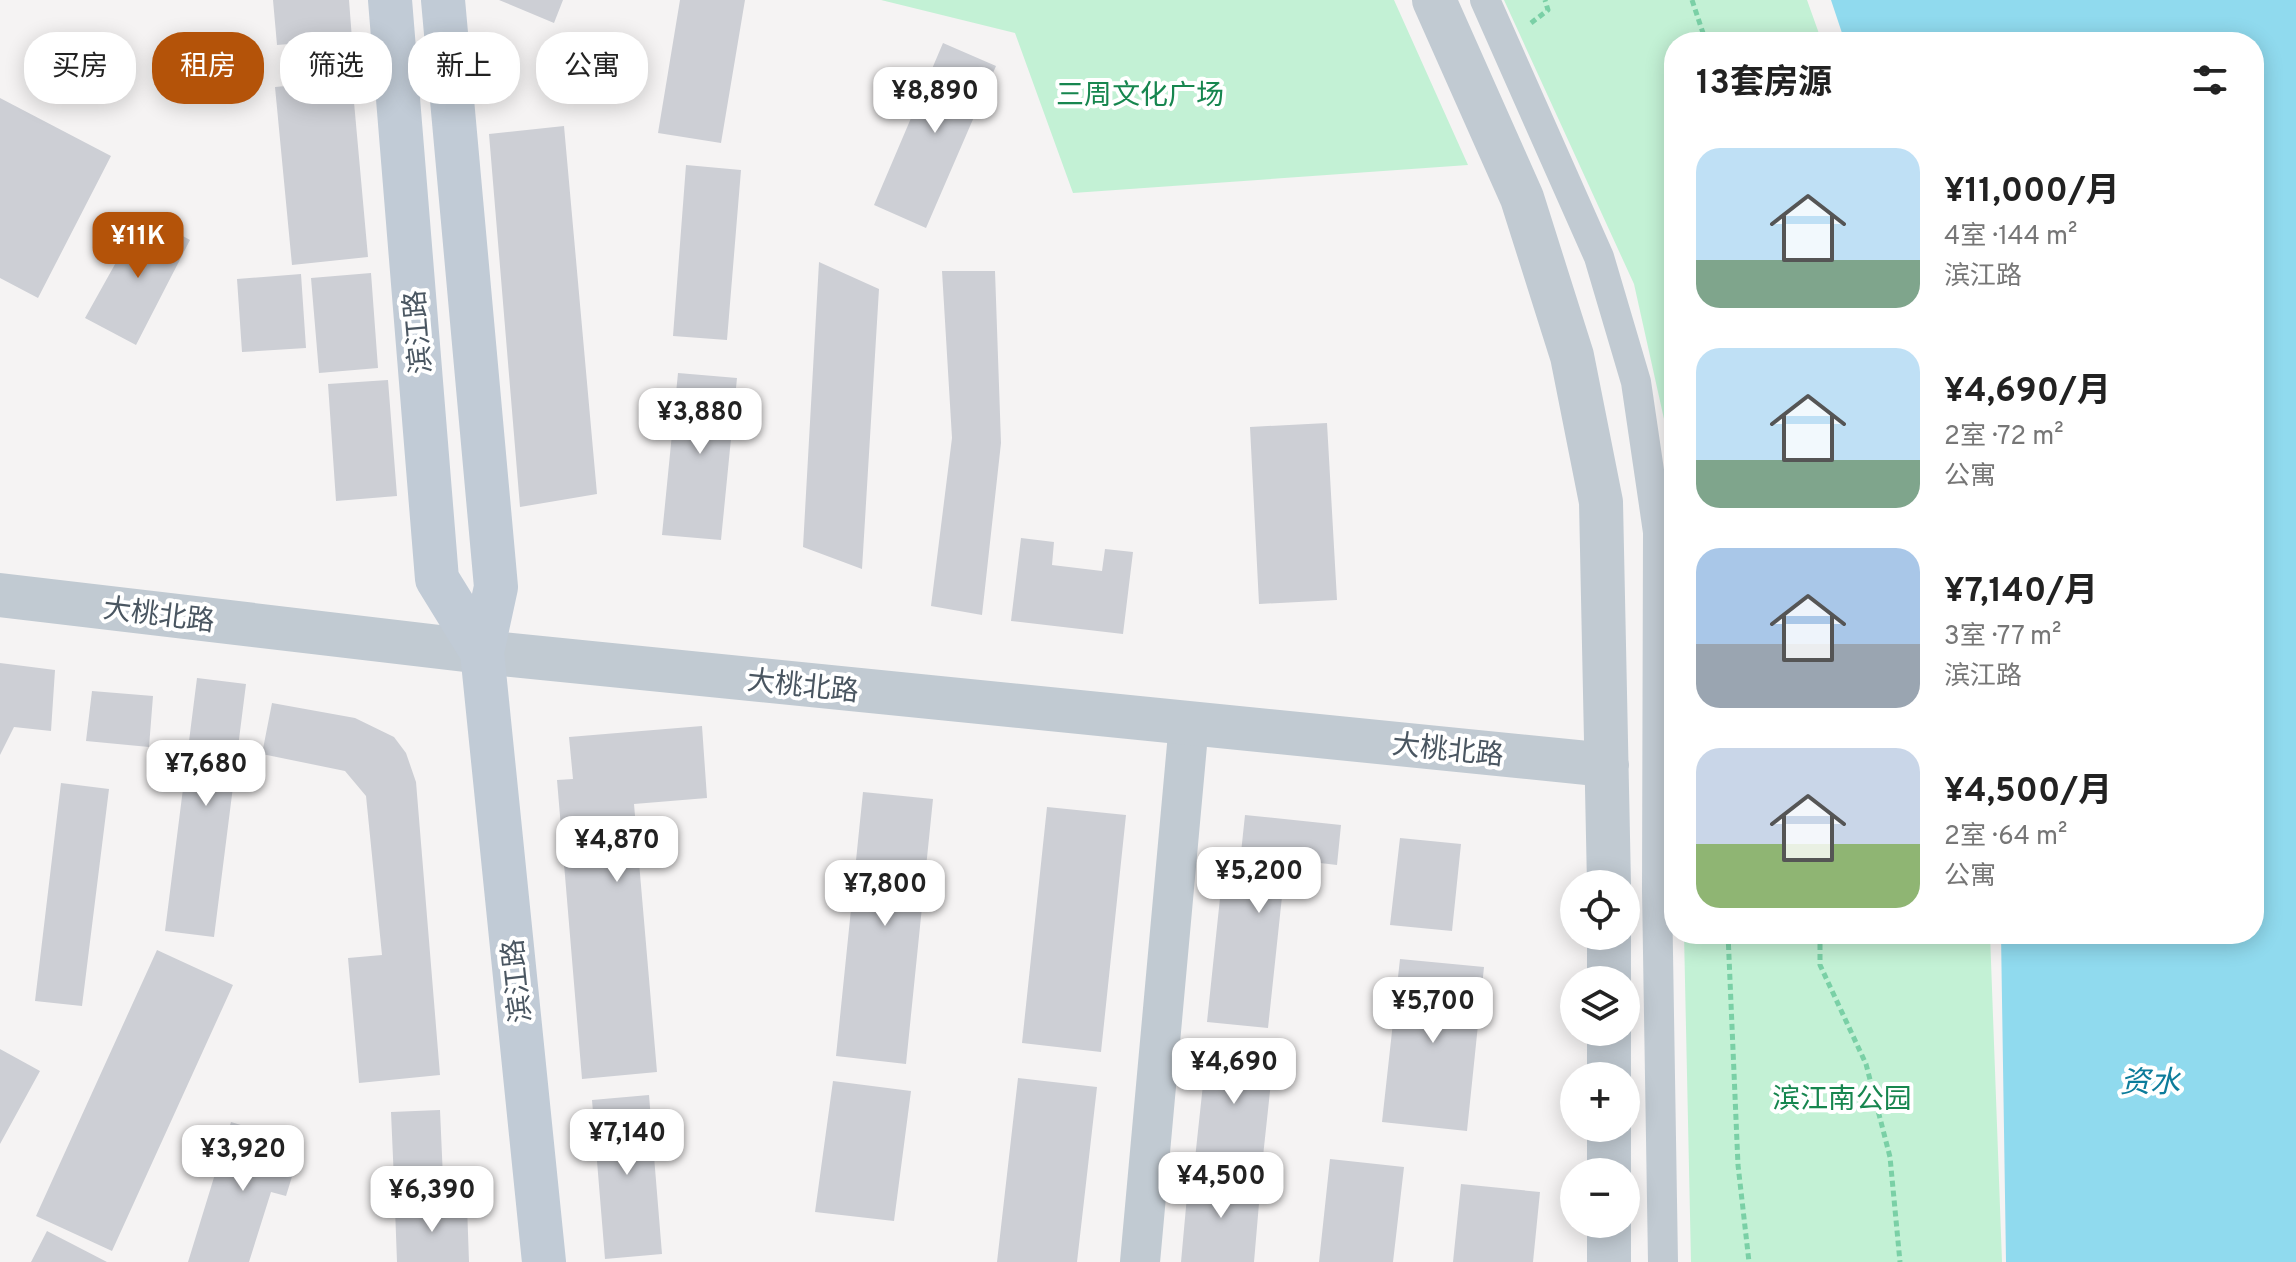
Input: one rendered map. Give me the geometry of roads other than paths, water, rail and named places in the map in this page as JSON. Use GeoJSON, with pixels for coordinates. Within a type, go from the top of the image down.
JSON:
{"type":"FeatureCollection","features":[{"type":"Feature","properties":{"kind":"main road","name":"滨江路"},"geometry":{"type":"LineString","coordinates":[[390,0],[437,579],[482,652]]}},
{"type":"Feature","properties":{"kind":"main road","name":"滨江路"},"geometry":{"type":"LineString","coordinates":[[443,0],[496,587],[482,652],[544,1262]]}},
{"type":"Feature","properties":{"kind":"street"},"geometry":{"type":"LineString","coordinates":[[1434,0],[1522,198],[1572,356],[1601,502],[1609,870]]}},
{"type":"Feature","properties":{"kind":"street"},"geometry":{"type":"LineString","coordinates":[[1485,0],[1599,257],[1636,382],[1658,532],[1657,891],[1663,1262]]}},
{"type":"Feature","properties":{"kind":"street","name":"大桃北路"},"geometry":{"type":"LineString","coordinates":[[0,595],[482,652],[1607,765]]}},
{"type":"Feature","properties":{"kind":"street"},"geometry":{"type":"LineString","coordinates":[[1140,1262],[1189,723]]}},
{"type":"Feature","properties":{"kind":"street"},"geometry":{"type":"LineString","coordinates":[[1609,1238],[1609,1262]]}},
{"type":"Feature","properties":{"kind":"water","name":"资水"},"geometry":{"type":"Polygon","coordinates":[[[1831,0],[2296,0],[2296,1262],[2006,1262],[2001,944],[2264,944],[2264,32],[1842,32],[1831,0]]]}},
{"type":"Feature","properties":{"kind":"park label","name":"三周文化广场"},"geometry":{"type":"Point","coordinates":[1140,94]}},
{"type":"Feature","properties":{"kind":"park label","name":"滨江南公园"},"geometry":{"type":"Point","coordinates":[1842,1098]}}]}
